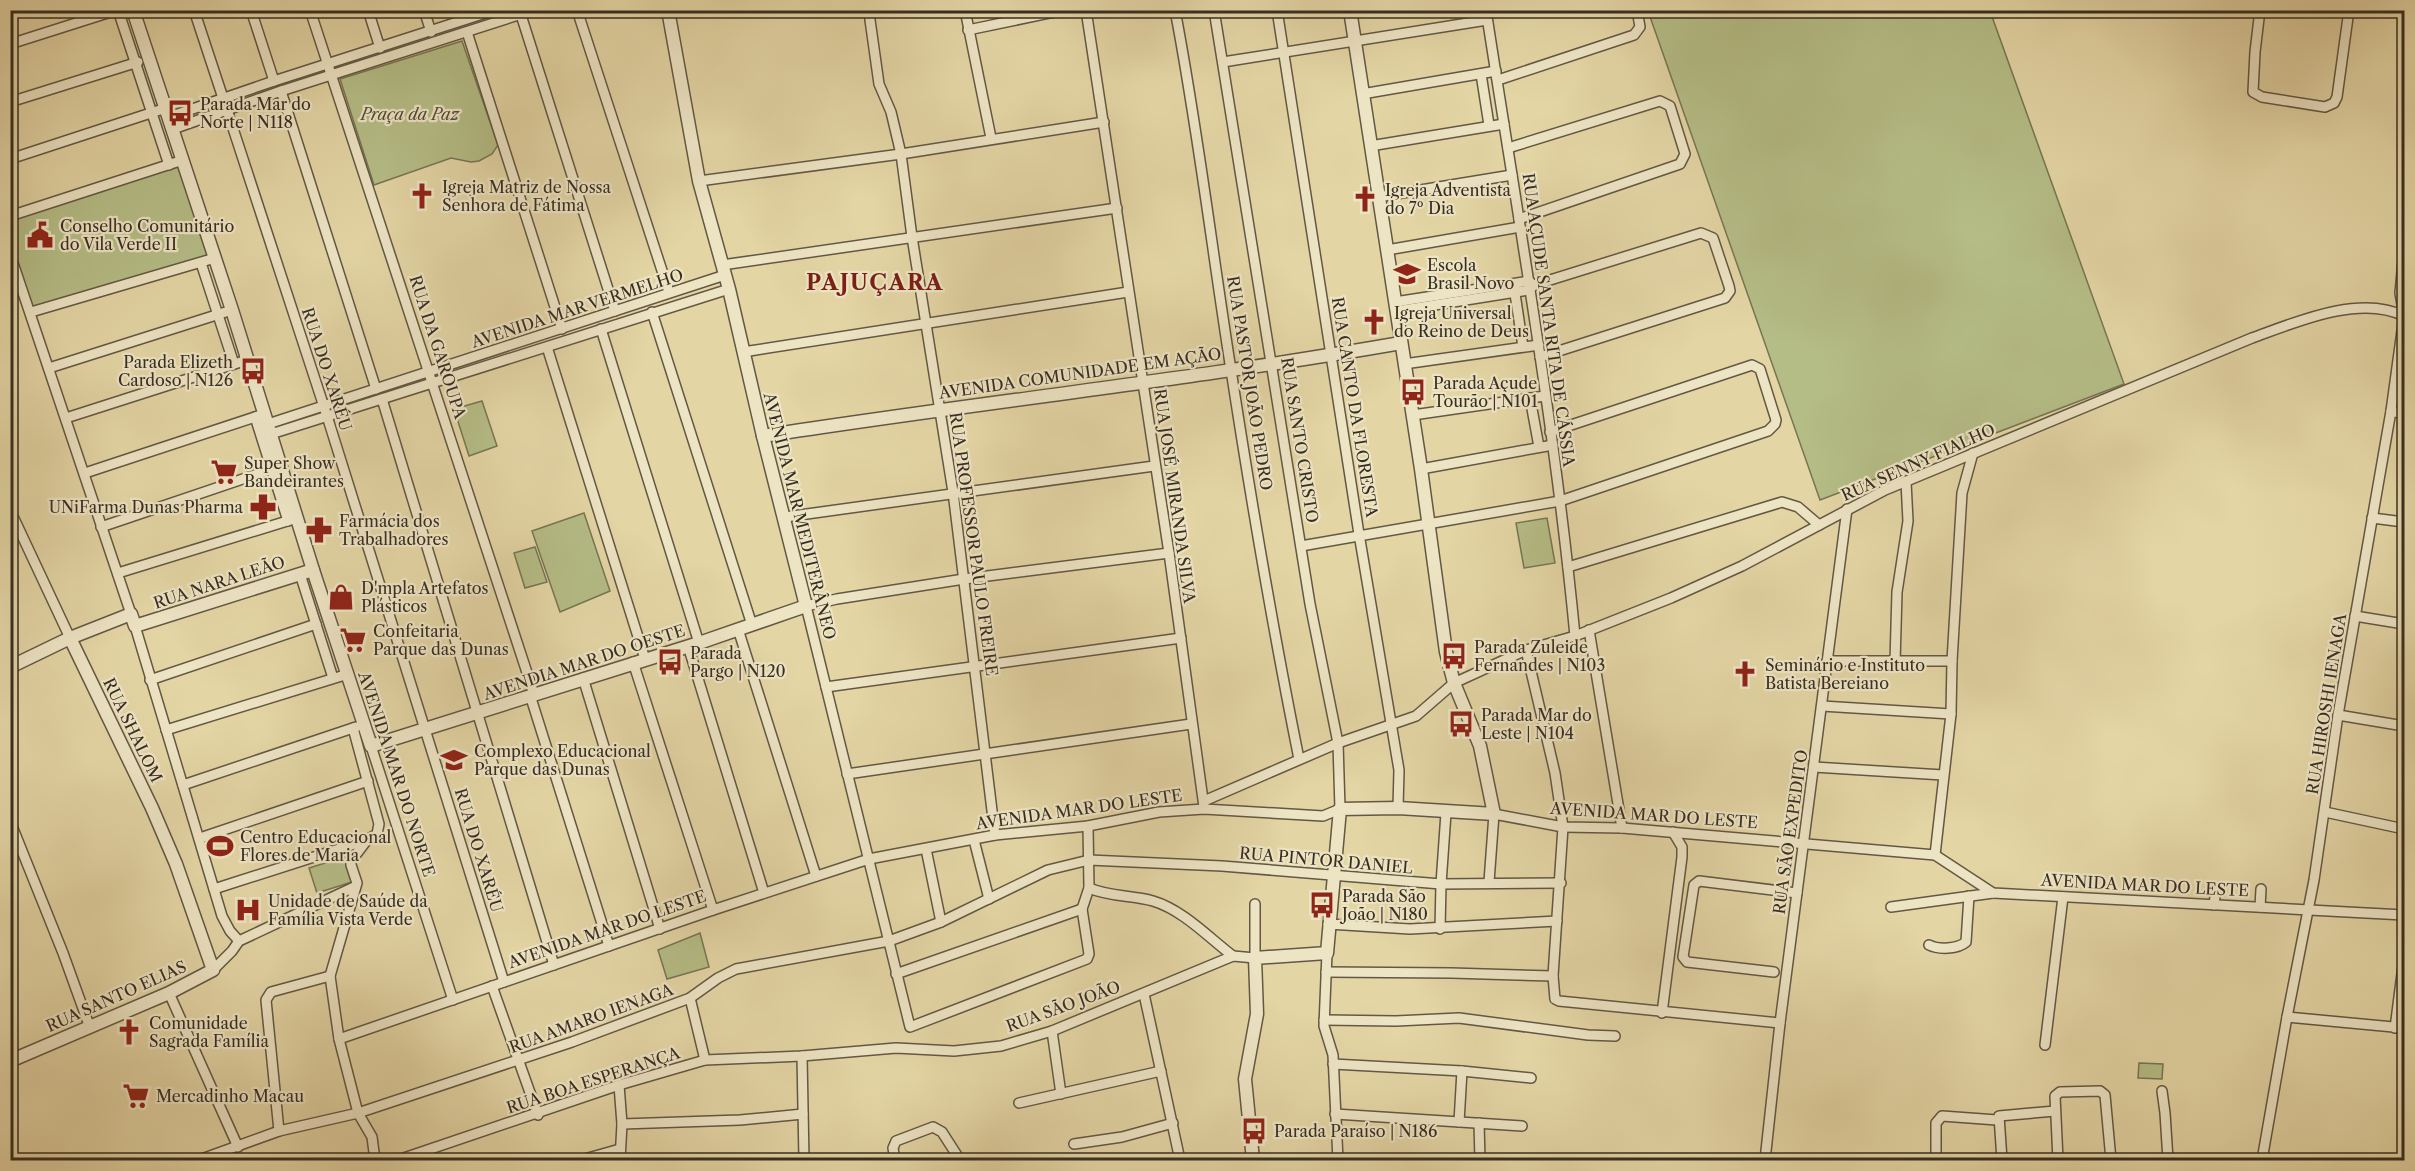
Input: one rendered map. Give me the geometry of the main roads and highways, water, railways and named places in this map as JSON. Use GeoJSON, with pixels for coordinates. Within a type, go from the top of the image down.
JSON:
{"type":"FeatureCollection","features":[{"type":"Feature","properties":{"kind":"place","name":"Parada Mar do Norte | N118"},"geometry":{"type":"Point","coordinates":[180,113]}},
{"type":"Feature","properties":{"kind":"place","name":"Igreja Matriz de Nossa Senhora de Fátima"},"geometry":{"type":"Point","coordinates":[422,196]}},
{"type":"Feature","properties":{"kind":"place","name":"Igreja Adventista do 7º Dia"},"geometry":{"type":"Point","coordinates":[1365,199]}},
{"type":"Feature","properties":{"kind":"place","name":"Conselho Comunitário do Vila Verde II"},"geometry":{"type":"Point","coordinates":[40,235]}},
{"type":"Feature","properties":{"kind":"place","name":"Escola Brasil Novo"},"geometry":{"type":"Point","coordinates":[1407,274]}},
{"type":"Feature","properties":{"kind":"place","name":"Igreja Universal do Reino de Deus"},"geometry":{"type":"Point","coordinates":[1374,322]}},
{"type":"Feature","properties":{"kind":"place","name":"Parada Elizeth Cardoso | N126"},"geometry":{"type":"Point","coordinates":[253,371]}},
{"type":"Feature","properties":{"kind":"place","name":"Parada Açude Tourão | N101"},"geometry":{"type":"Point","coordinates":[1413,392]}},
{"type":"Feature","properties":{"kind":"place","name":"Super Show Bandeirantes"},"geometry":{"type":"Point","coordinates":[224,472]}},
{"type":"Feature","properties":{"kind":"place","name":"UNiFarma Dunas Pharma"},"geometry":{"type":"Point","coordinates":[263,507]}},
{"type":"Feature","properties":{"kind":"place","name":"Farmácia dos Trabalhadores"},"geometry":{"type":"Point","coordinates":[319,530]}},
{"type":"Feature","properties":{"kind":"place","name":"D'mpla Artefatos Plásticos"},"geometry":{"type":"Point","coordinates":[341,597]}},
{"type":"Feature","properties":{"kind":"place","name":"Confeitaria Parque das Dunas"},"geometry":{"type":"Point","coordinates":[353,640]}},
{"type":"Feature","properties":{"kind":"place","name":"Parada Zuleide Fernandes | N103"},"geometry":{"type":"Point","coordinates":[1454,656]}},
{"type":"Feature","properties":{"kind":"place","name":"Parada Pargo | N120"},"geometry":{"type":"Point","coordinates":[670,662]}},
{"type":"Feature","properties":{"kind":"place","name":"Seminário e Instituto Batista Bereiano"},"geometry":{"type":"Point","coordinates":[1745,674]}},
{"type":"Feature","properties":{"kind":"place","name":"Parada Mar do Leste | N104"},"geometry":{"type":"Point","coordinates":[1461,724]}},
{"type":"Feature","properties":{"kind":"place","name":"Complexo Educacional Parque das Dunas"},"geometry":{"type":"Point","coordinates":[454,760]}},
{"type":"Feature","properties":{"kind":"place","name":"Centro Educacional Flores de Maria"},"geometry":{"type":"Point","coordinates":[220,846]}},
{"type":"Feature","properties":{"kind":"place","name":"Parada São João | N180"},"geometry":{"type":"Point","coordinates":[1322,905]}},
{"type":"Feature","properties":{"kind":"place","name":"Unidade de Saúde da Família Vista Verde"},"geometry":{"type":"Point","coordinates":[248,910]}},
{"type":"Feature","properties":{"kind":"place","name":"Comunidade Sagrada Família"},"geometry":{"type":"Point","coordinates":[129,1032]}},
{"type":"Feature","properties":{"kind":"place","name":"Mercadinho Macau"},"geometry":{"type":"Point","coordinates":[136,1096]}},
{"type":"Feature","properties":{"kind":"place","name":"Parada Paraíso | N186"},"geometry":{"type":"Point","coordinates":[1254,1131]}},
{"type":"Feature","properties":{"kind":"district","name":"PAJUÇARA"},"geometry":{"type":"Point","coordinates":[875,282]}},
{"type":"Feature","properties":{"kind":"park label","name":"Praça da Paz"},"geometry":{"type":"Point","coordinates":[410,114]}}]}
